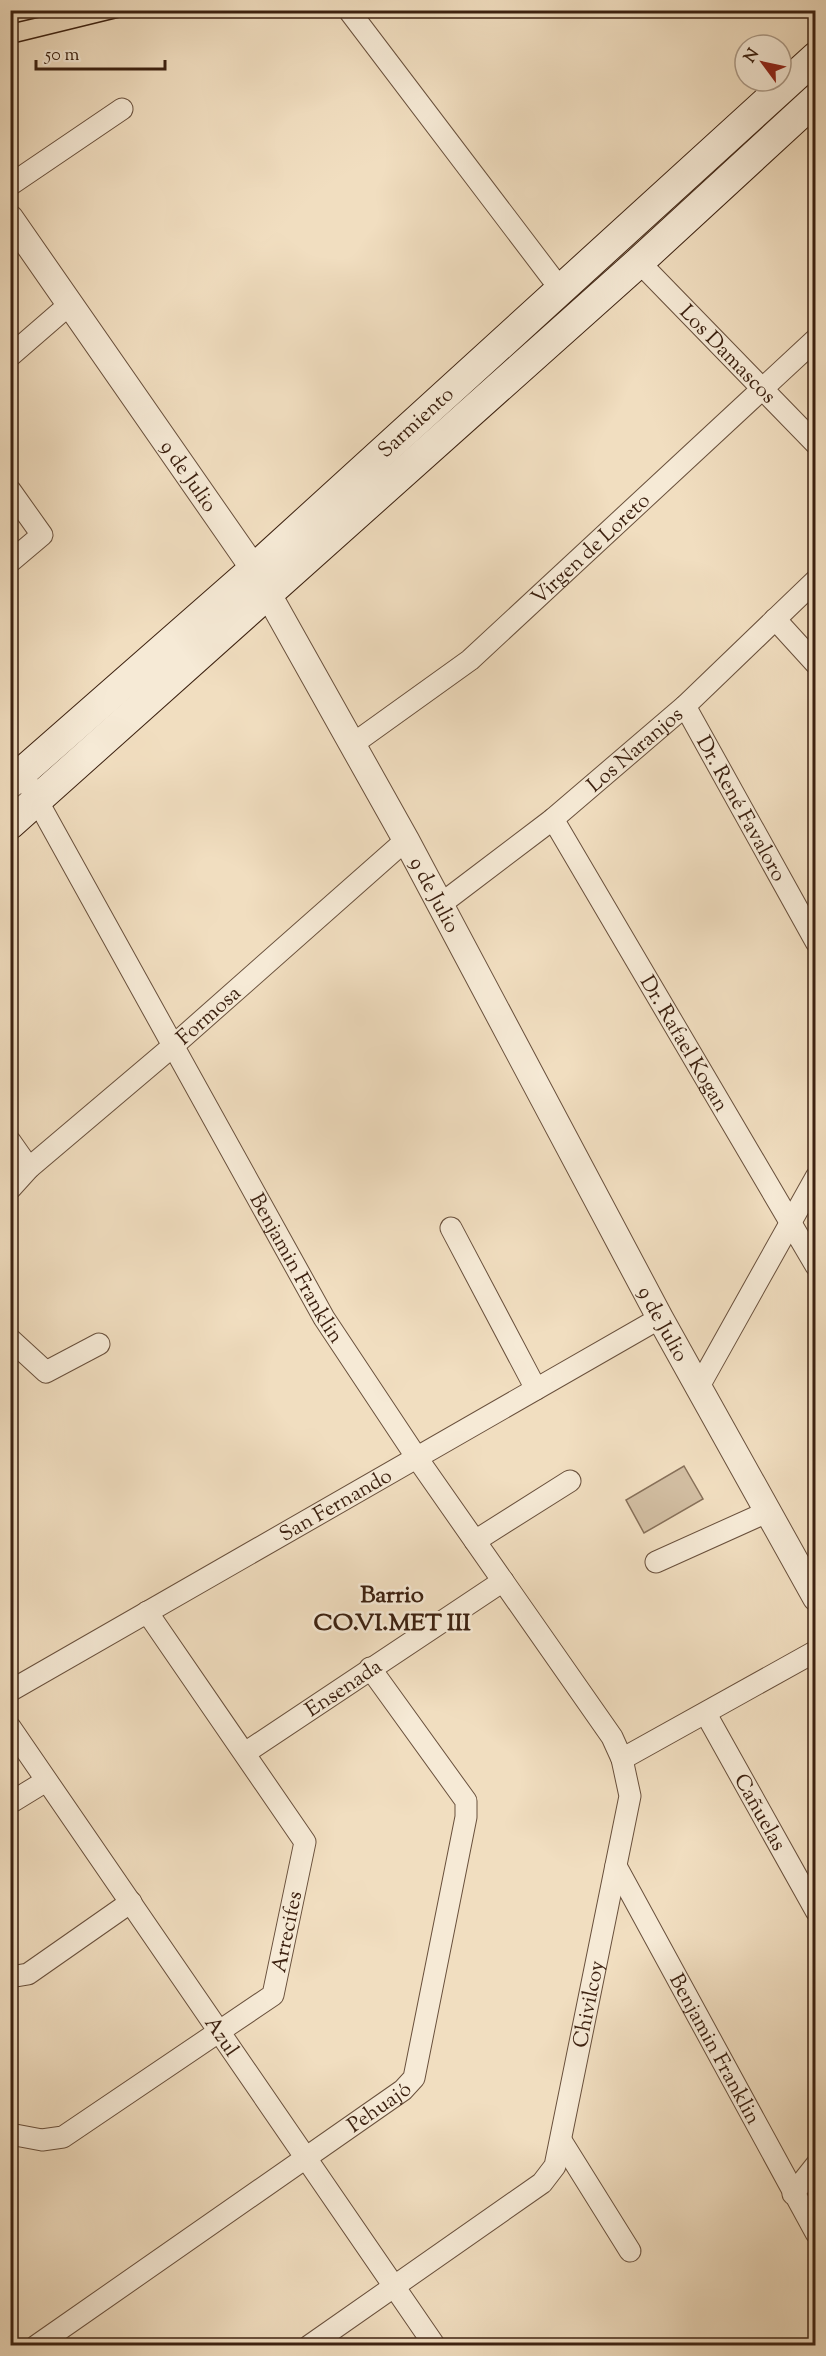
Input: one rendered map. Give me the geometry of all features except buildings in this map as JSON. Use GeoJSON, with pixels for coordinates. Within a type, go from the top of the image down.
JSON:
{"type":"FeatureCollection","features":[{"type":"Feature","properties":{"kind":"main road","name":"Sarmiento"},"geometry":{"type":"LineString","coordinates":[[16,778],[254,569],[816,57]]}},
{"type":"Feature","properties":{"kind":"main road","name":"Sarmiento"},"geometry":{"type":"LineString","coordinates":[[10,824],[269,596],[816,99]]}},
{"type":"Feature","properties":{"kind":"street"},"geometry":{"type":"LineString","coordinates":[[350,12],[561,290]]}},
{"type":"Feature","properties":{"kind":"street"},"geometry":{"type":"LineString","coordinates":[[10,185],[122,110]]}},
{"type":"Feature","properties":{"kind":"street","name":"9 de Julio"},"geometry":{"type":"LineString","coordinates":[[10,218],[254,569],[441,904],[660,1318],[816,1598]]}},
{"type":"Feature","properties":{"kind":"street","name":"Los Damascos"},"geometry":{"type":"LineString","coordinates":[[639,262],[816,444]]}},
{"type":"Feature","properties":{"kind":"street"},"geometry":{"type":"LineString","coordinates":[[10,356],[70,304]]}},
{"type":"Feature","properties":{"kind":"street","name":"Virgen de Loreto"},"geometry":{"type":"LineString","coordinates":[[353,744],[470,660],[816,339]]}},
{"type":"Feature","properties":{"kind":"street"},"geometry":{"type":"LineString","coordinates":[[10,490],[42,535],[10,562]]}},
{"type":"Feature","properties":{"kind":"street","name":"Los Naranjos"},"geometry":{"type":"LineString","coordinates":[[441,904],[553,819],[685,706],[816,580]]}},
{"type":"Feature","properties":{"kind":"street"},"geometry":{"type":"LineString","coordinates":[[775,619],[816,664]]}},
{"type":"Feature","properties":{"kind":"street","name":"Dr. René Favaloro"},"geometry":{"type":"LineString","coordinates":[[685,706],[816,942]]}},
{"type":"Feature","properties":{"kind":"street","name":"Benjamin Franklin"},"geometry":{"type":"LineString","coordinates":[[16,778],[37,801],[324,1318],[417,1458],[612,1737],[622,1759]]}},
{"type":"Feature","properties":{"kind":"street","name":"Dr. Rafael Kogan"},"geometry":{"type":"LineString","coordinates":[[553,819],[816,1266]]}},
{"type":"Feature","properties":{"kind":"street","name":"Formosa"},"geometry":{"type":"LineString","coordinates":[[10,1189],[29,1168],[173,1046],[406,840]]}},
{"type":"Feature","properties":{"kind":"street"},"geometry":{"type":"LineString","coordinates":[[10,1141],[29,1168]]}},
{"type":"Feature","properties":{"kind":"street"},"geometry":{"type":"LineString","coordinates":[[698,1388],[816,1177]]}},
{"type":"Feature","properties":{"kind":"street"},"geometry":{"type":"LineString","coordinates":[[451,1228],[536,1389]]}},
{"type":"Feature","properties":{"kind":"street","name":"San Fernando"},"geometry":{"type":"LineString","coordinates":[[10,1691],[660,1318]]}},
{"type":"Feature","properties":{"kind":"street"},"geometry":{"type":"LineString","coordinates":[[10,1339],[46,1372],[99,1344]]}},
{"type":"Feature","properties":{"kind":"street"},"geometry":{"type":"LineString","coordinates":[[475,1541],[570,1481]]}},
{"type":"Feature","properties":{"kind":"street"},"geometry":{"type":"LineString","coordinates":[[656,1562],[767,1512]]}},
{"type":"Feature","properties":{"kind":"street","name":"Ensenada"},"geometry":{"type":"LineString","coordinates":[[245,1754],[370,1668],[503,1581]]}},
{"type":"Feature","properties":{"kind":"street","name":"Arrecifes"},"geometry":{"type":"LineString","coordinates":[[10,2134],[42,2140],[63,2137],[273,1995],[305,1842],[147,1612]]}},
{"type":"Feature","properties":{"kind":"street"},"geometry":{"type":"LineString","coordinates":[[622,1759],[816,1651]]}},
{"type":"Feature","properties":{"kind":"street","name":"Pehuajó"},"geometry":{"type":"LineString","coordinates":[[36,2346],[403,2090],[414,2078],[466,1817],[466,1801],[370,1668]]}},
{"type":"Feature","properties":{"kind":"street","name":"Cañuelas"},"geometry":{"type":"LineString","coordinates":[[706,1714],[816,1911]]}},
{"type":"Feature","properties":{"kind":"street","name":"Azul"},"geometry":{"type":"LineString","coordinates":[[10,1727],[435,2346]]}},
{"type":"Feature","properties":{"kind":"street","name":"Chivilcoy"},"geometry":{"type":"LineString","coordinates":[[309,2346],[542,2183],[555,2166],[562,2142],[630,1796],[622,1759]]}},
{"type":"Feature","properties":{"kind":"street"},"geometry":{"type":"LineString","coordinates":[[10,1803],[46,1781]]}},
{"type":"Feature","properties":{"kind":"street","name":"Benjamin Franklin"},"geometry":{"type":"LineString","coordinates":[[616,1866],[816,2234]]}},
{"type":"Feature","properties":{"kind":"street"},"geometry":{"type":"LineString","coordinates":[[10,1977],[28,1974],[130,1902]]}},
{"type":"Feature","properties":{"kind":"street"},"geometry":{"type":"LineString","coordinates":[[562,2142],[630,2251]]}},
{"type":"Feature","properties":{"kind":"street"},"geometry":{"type":"LineString","coordinates":[[793,2194],[816,2165]]}},
{"type":"Feature","properties":{"kind":"shaded area"},"geometry":{"type":"Polygon","coordinates":[[[684,1466],[703,1499],[644,1533],[626,1500],[684,1466]]]}},
{"type":"Feature","properties":{"kind":"tram line"},"geometry":{"type":"LineString","coordinates":[[10,24],[70,10]]}},
{"type":"Feature","properties":{"kind":"tram line"},"geometry":{"type":"LineString","coordinates":[[10,44],[149,10]]}},
{"type":"Feature","properties":{"kind":"district","name":"Barrio CO.VI.MET III"},"geometry":{"type":"Point","coordinates":[392,1608]}}]}
